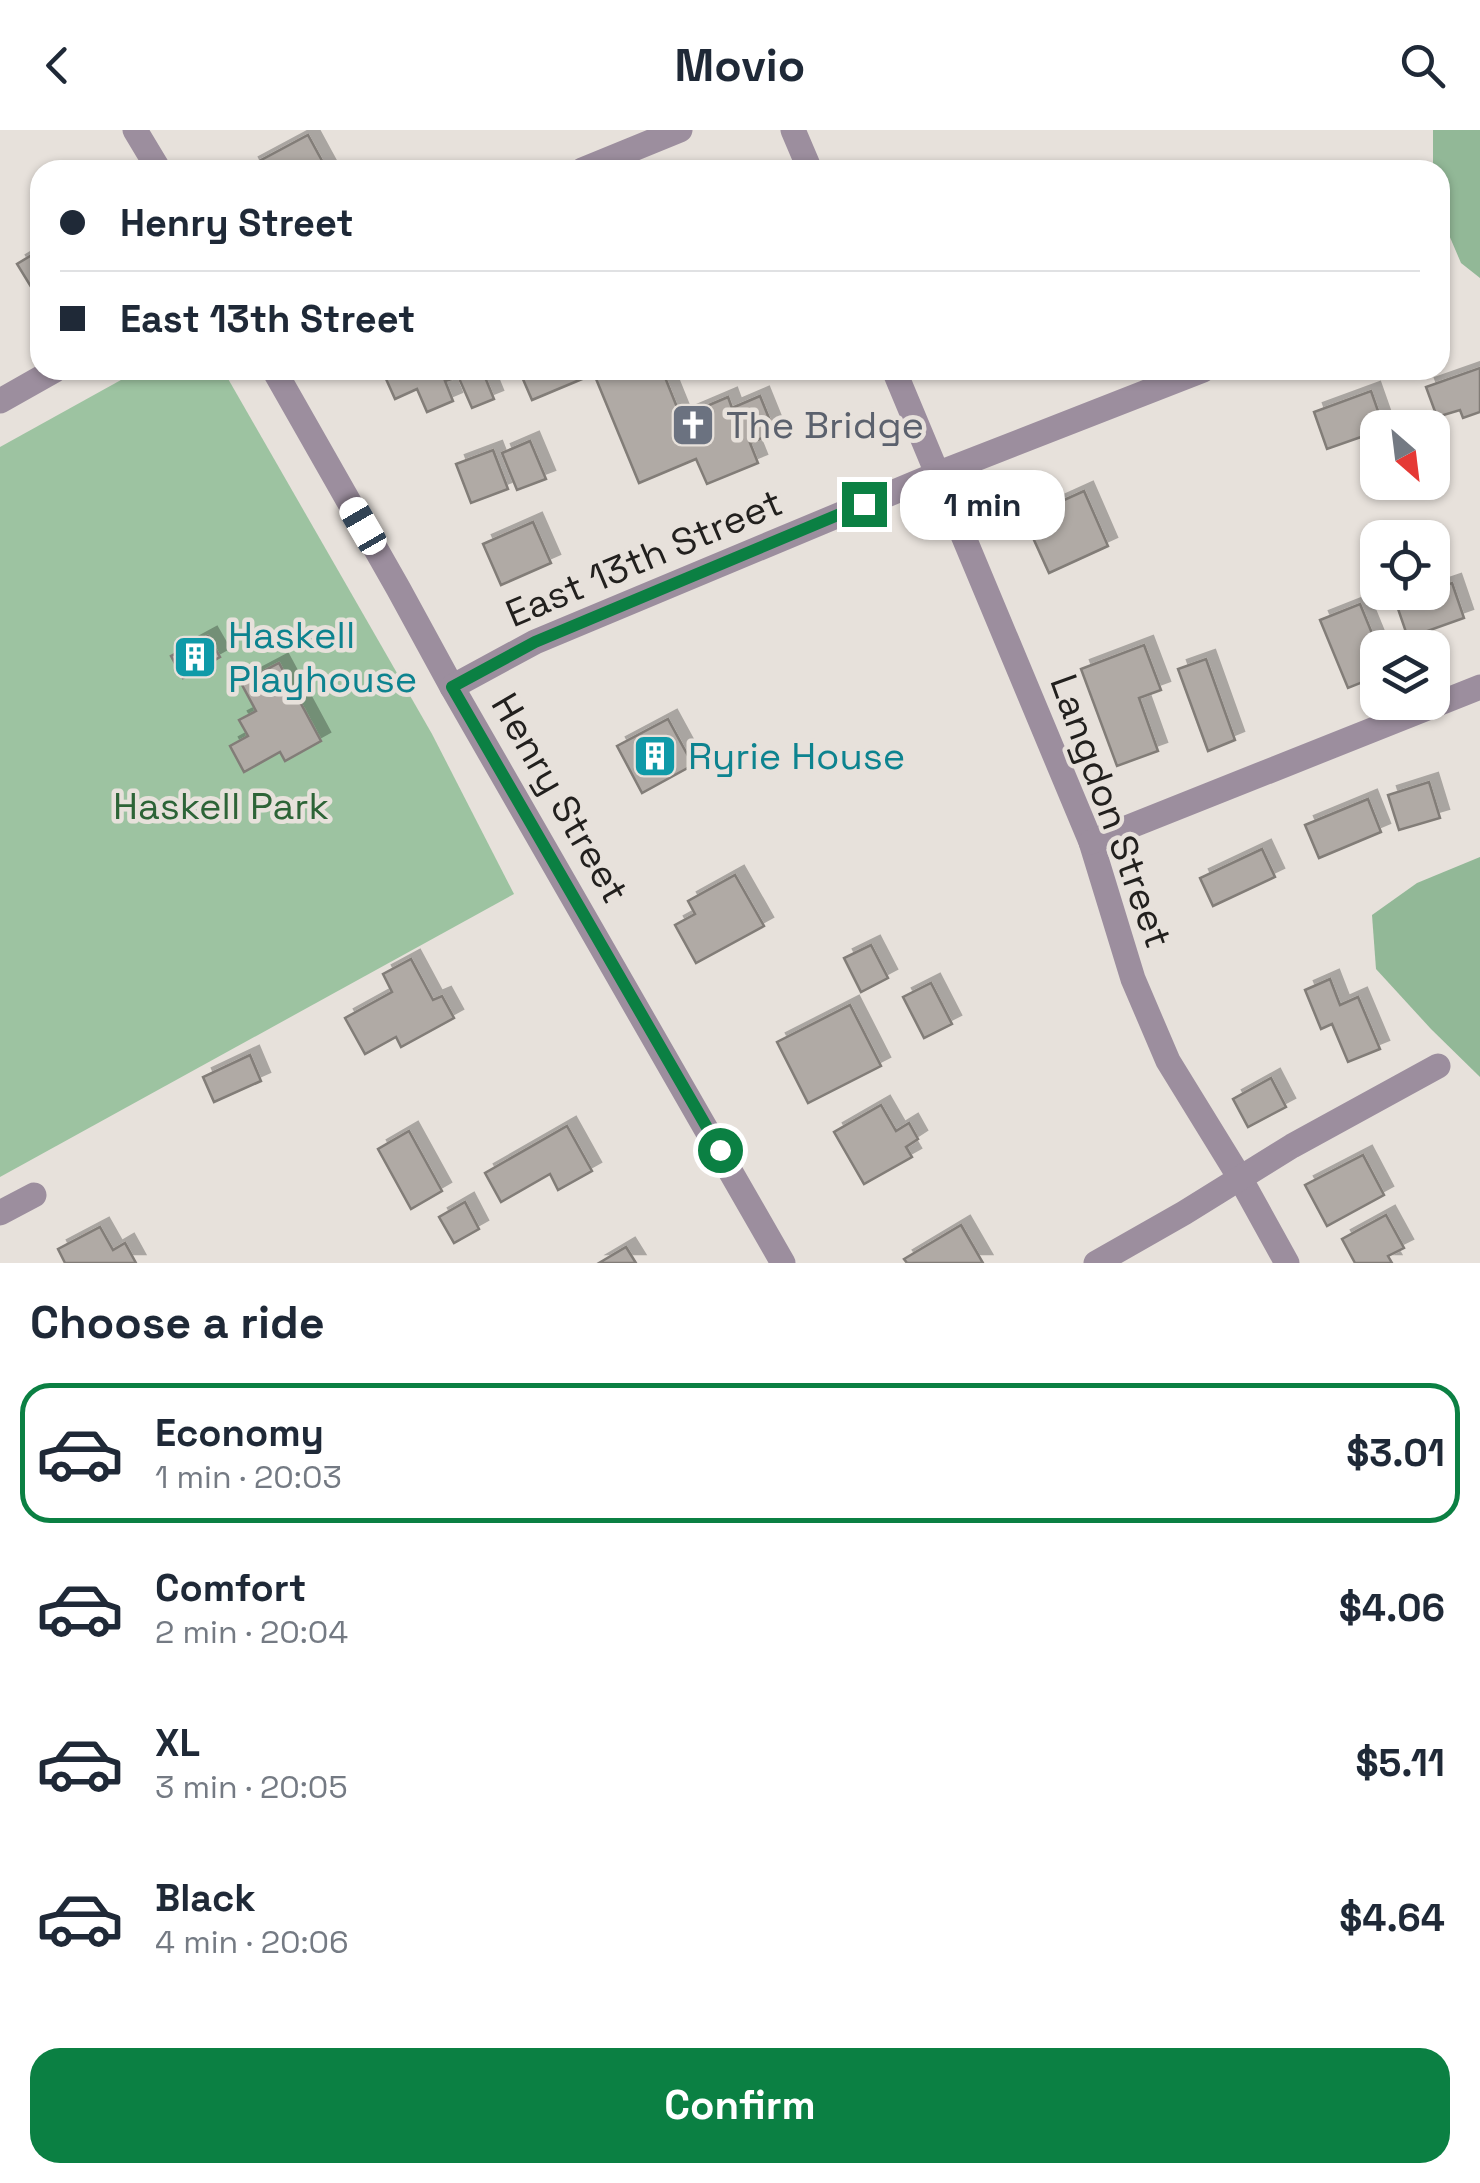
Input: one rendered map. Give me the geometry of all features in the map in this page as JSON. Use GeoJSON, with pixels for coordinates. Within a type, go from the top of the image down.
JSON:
{"type":"FeatureCollection","features":[{"type":"Feature","properties":{"kind":"street"},"geometry":{"type":"LineString","coordinates":[[136,130],[152,160]]}},
{"type":"Feature","properties":{"kind":"street"},"geometry":{"type":"LineString","coordinates":[[606,160],[680,130]]}},
{"type":"Feature","properties":{"kind":"street"},"geometry":{"type":"LineString","coordinates":[[793,130],[806,160]]}},
{"type":"Feature","properties":{"kind":"street"},"geometry":{"type":"LineString","coordinates":[[0,401],[37,380]]}},
{"type":"Feature","properties":{"kind":"street","name":"Henry Street"},"geometry":{"type":"LineString","coordinates":[[280,380],[783,1263]]}},
{"type":"Feature","properties":{"kind":"street","name":"Langdon Street"},"geometry":{"type":"LineString","coordinates":[[898,380],[1091,842],[1132,979],[1168,1062],[1287,1263]]}},
{"type":"Feature","properties":{"kind":"street","name":"East 13th Street"},"geometry":{"type":"LineString","coordinates":[[452,687],[535,642],[937,474],[1177,380]]}},
{"type":"Feature","properties":{"kind":"street"},"geometry":{"type":"LineString","coordinates":[[1091,842],[1480,687]]}},
{"type":"Feature","properties":{"kind":"street"},"geometry":{"type":"LineString","coordinates":[[1096,1263],[1292,1146],[1438,1066]]}},
{"type":"Feature","properties":{"kind":"street"},"geometry":{"type":"LineString","coordinates":[[0,1213],[34,1195]]}},
{"type":"Feature","properties":{"kind":"green space"},"geometry":{"type":"Polygon","coordinates":[[[1433,130],[1480,130],[1480,278],[1461,263],[1450,237],[1450,160],[1433,160],[1433,130]]]}},
{"type":"Feature","properties":{"kind":"green space","name":"Haskell Park"},"geometry":{"type":"Polygon","coordinates":[[[121,380],[229,380],[432,734],[514,894],[0,1177],[0,447],[121,380]]]}},
{"type":"Feature","properties":{"kind":"green space"},"geometry":{"type":"Polygon","coordinates":[[[1480,857],[1480,1077],[1376,969],[1372,915],[1417,883],[1480,857]]]}},
{"type":"Feature","properties":{"kind":"building"},"geometry":{"type":"Polygon","coordinates":[[[308,135],[322,160],[261,160],[308,135]]]}},
{"type":"Feature","properties":{"kind":"building"},"geometry":{"type":"Polygon","coordinates":[[[30,256],[30,285],[17,264],[30,256]]]}},
{"type":"Feature","properties":{"kind":"building"},"geometry":{"type":"Polygon","coordinates":[[[1480,368],[1480,412],[1463,418],[1460,410],[1450,413],[1434,410],[1426,387],[1480,368]]]}},
{"type":"Feature","properties":{"kind":"building"},"geometry":{"type":"Polygon","coordinates":[[[386,380],[448,380],[445,381],[453,401],[427,412],[417,389],[395,399],[386,380]]]}},
{"type":"Feature","properties":{"kind":"building"},"geometry":{"type":"Polygon","coordinates":[[[460,380],[486,380],[494,399],[472,408],[460,380]]]}},
{"type":"Feature","properties":{"kind":"building","name":"The Bridge"},"geometry":{"type":"Polygon","coordinates":[[[523,380],[580,380],[532,400],[523,380]]]}},
{"type":"Feature","properties":{"kind":"building","name":"The Bridge"},"geometry":{"type":"Polygon","coordinates":[[[596,380],[666,380],[681,417],[728,397],[732,408],[760,396],[775,433],[750,443],[758,463],[707,484],[696,459],[639,483],[596,380]]]}},
{"type":"Feature","properties":{"kind":"building"},"geometry":{"type":"Polygon","coordinates":[[[1371,391],[1378,410],[1360,410],[1360,437],[1327,449],[1314,412],[1371,391]]]}},
{"type":"Feature","properties":{"kind":"building"},"geometry":{"type":"Polygon","coordinates":[[[530,441],[546,479],[517,490],[502,453],[530,441]]]}},
{"type":"Feature","properties":{"kind":"building"},"geometry":{"type":"Polygon","coordinates":[[[493,450],[508,489],[471,503],[456,464],[493,450]]]}},
{"type":"Feature","properties":{"kind":"building"},"geometry":{"type":"Polygon","coordinates":[[[1084,491],[1108,546],[1049,573],[1024,518],[1084,491]]]}},
{"type":"Feature","properties":{"kind":"building"},"geometry":{"type":"Polygon","coordinates":[[[533,522],[551,563],[501,585],[483,544],[533,522]]]}},
{"type":"Feature","properties":{"kind":"building"},"geometry":{"type":"Polygon","coordinates":[[[1450,584],[1464,618],[1430,630],[1405,630],[1398,610],[1450,610],[1450,584]]]}},
{"type":"Feature","properties":{"kind":"building"},"geometry":{"type":"Polygon","coordinates":[[[1360,604],[1371,630],[1360,630],[1360,683],[1348,688],[1320,620],[1360,604]]]}},
{"type":"Feature","properties":{"kind":"building","name":"Haskell Playhouse"},"geometry":{"type":"Polygon","coordinates":[[[208,636],[220,657],[183,678],[171,656],[208,636]]]}},
{"type":"Feature","properties":{"kind":"building"},"geometry":{"type":"Polygon","coordinates":[[[1144,645],[1161,690],[1139,698],[1158,751],[1117,766],[1081,669],[1144,645]]]}},
{"type":"Feature","properties":{"kind":"building"},"geometry":{"type":"Polygon","coordinates":[[[1206,659],[1235,740],[1208,751],[1178,669],[1206,659]]]}},
{"type":"Feature","properties":{"kind":"building"},"geometry":{"type":"Polygon","coordinates":[[[279,663],[321,741],[285,761],[280,752],[244,772],[230,746],[248,736],[239,720],[256,711],[241,683],[279,663]]]}},
{"type":"Feature","properties":{"kind":"building","name":"Ryrie House"},"geometry":{"type":"Polygon","coordinates":[[[668,719],[693,765],[642,793],[617,746],[668,719]]]}},
{"type":"Feature","properties":{"kind":"building"},"geometry":{"type":"Polygon","coordinates":[[[1429,782],[1440,818],[1399,830],[1388,795],[1429,782]]]}},
{"type":"Feature","properties":{"kind":"building"},"geometry":{"type":"Polygon","coordinates":[[[1368,799],[1381,832],[1319,858],[1305,825],[1368,799]]]}},
{"type":"Feature","properties":{"kind":"building"},"geometry":{"type":"Polygon","coordinates":[[[1262,849],[1275,877],[1213,906],[1200,878],[1262,849]]]}},
{"type":"Feature","properties":{"kind":"building"},"geometry":{"type":"Polygon","coordinates":[[[735,875],[764,926],[696,963],[675,925],[695,914],[688,901],[735,875]]]}},
{"type":"Feature","properties":{"kind":"building"},"geometry":{"type":"Polygon","coordinates":[[[871,945],[888,978],[861,992],[844,958],[871,945]]]}},
{"type":"Feature","properties":{"kind":"building"},"geometry":{"type":"Polygon","coordinates":[[[411,959],[433,1000],[442,996],[454,1018],[401,1047],[396,1037],[365,1054],[345,1018],[392,992],[383,974],[411,959]]]}},
{"type":"Feature","properties":{"kind":"building"},"geometry":{"type":"Polygon","coordinates":[[[1330,979],[1340,1005],[1358,997],[1380,1049],[1348,1062],[1332,1024],[1321,1029],[1305,990],[1330,979]]]}},
{"type":"Feature","properties":{"kind":"building"},"geometry":{"type":"Polygon","coordinates":[[[931,983],[952,1024],[924,1038],[903,997],[931,983]]]}},
{"type":"Feature","properties":{"kind":"building"},"geometry":{"type":"Polygon","coordinates":[[[850,1005],[881,1066],[808,1103],[777,1042],[850,1005]]]}},
{"type":"Feature","properties":{"kind":"building"},"geometry":{"type":"Polygon","coordinates":[[[250,1055],[261,1081],[214,1102],[203,1077],[250,1055]]]}},
{"type":"Feature","properties":{"kind":"building"},"geometry":{"type":"Polygon","coordinates":[[[1271,1078],[1286,1107],[1248,1127],[1233,1099],[1271,1078]]]}},
{"type":"Feature","properties":{"kind":"building"},"geometry":{"type":"Polygon","coordinates":[[[881,1105],[896,1131],[909,1123],[918,1139],[906,1147],[912,1157],[864,1184],[834,1132],[881,1105]]]}},
{"type":"Feature","properties":{"kind":"building"},"geometry":{"type":"Polygon","coordinates":[[[567,1126],[592,1171],[558,1190],[550,1174],[501,1202],[485,1173],[567,1126]]]}},
{"type":"Feature","properties":{"kind":"building"},"geometry":{"type":"Polygon","coordinates":[[[409,1131],[442,1191],[411,1209],[378,1149],[409,1131]]]}},
{"type":"Feature","properties":{"kind":"building"},"geometry":{"type":"Polygon","coordinates":[[[1363,1155],[1384,1195],[1327,1226],[1305,1185],[1363,1155]]]}},
{"type":"Feature","properties":{"kind":"building"},"geometry":{"type":"Polygon","coordinates":[[[465,1202],[479,1229],[454,1243],[439,1217],[465,1202]]]}},
{"type":"Feature","properties":{"kind":"building"},"geometry":{"type":"Polygon","coordinates":[[[1386,1215],[1404,1248],[1388,1256],[1392,1263],[1355,1263],[1342,1239],[1386,1215]]]}},
{"type":"Feature","properties":{"kind":"building"},"geometry":{"type":"Polygon","coordinates":[[[961,1225],[983,1263],[907,1263],[904,1259],[961,1225]]]}},
{"type":"Feature","properties":{"kind":"building"},"geometry":{"type":"Polygon","coordinates":[[[100,1227],[113,1250],[125,1243],[136,1263],[65,1263],[58,1249],[100,1227]]]}},
{"type":"Feature","properties":{"kind":"building"},"geometry":{"type":"Polygon","coordinates":[[[626,1247],[636,1263],[599,1263],[626,1247]]]}},
{"type":"Feature","properties":{"kind":"place","name":"The Bridge"},"geometry":{"type":"Point","coordinates":[693,425]}},
{"type":"Feature","properties":{"kind":"place","name":"Haskell Playhouse"},"geometry":{"type":"Point","coordinates":[195,657]}},
{"type":"Feature","properties":{"kind":"place","name":"Ryrie House"},"geometry":{"type":"Point","coordinates":[655,756]}},
{"type":"Feature","properties":{"kind":"route"},"geometry":{"type":"LineString","coordinates":[[720,1150],[452,687],[535,642],[864,504]]}}]}
